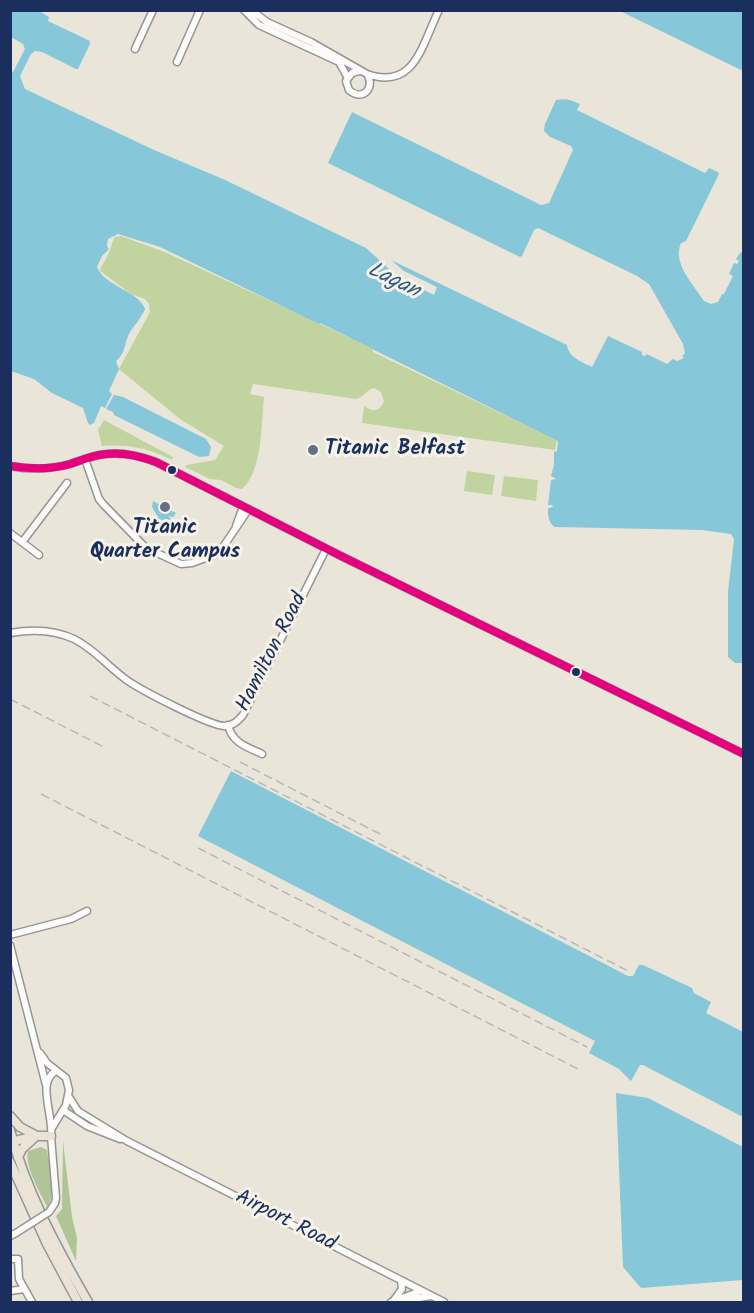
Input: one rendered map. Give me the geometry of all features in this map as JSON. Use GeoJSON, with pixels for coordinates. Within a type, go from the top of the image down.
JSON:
{"type":"FeatureCollection","features":[{"type":"Feature","properties":{"kind":"highway"},"geometry":{"type":"LineString","coordinates":[[10,1116],[20,1127],[36,1136]]}},
{"type":"Feature","properties":{"kind":"highway"},"geometry":{"type":"LineString","coordinates":[[10,1130],[14,1160],[43,1234],[78,1302]]}},
{"type":"Feature","properties":{"kind":"highway"},"geometry":{"type":"LineString","coordinates":[[12,1142],[52,1132]]}},
{"type":"Feature","properties":{"kind":"highway"},"geometry":{"type":"LineString","coordinates":[[14,1160],[36,1136]]}},
{"type":"Feature","properties":{"kind":"highway"},"geometry":{"type":"LineString","coordinates":[[14,1160],[88,1302]]}},
{"type":"Feature","properties":{"kind":"street"},"geometry":{"type":"LineString","coordinates":[[135,49],[153,10]]}},
{"type":"Feature","properties":{"kind":"street"},"geometry":{"type":"LineString","coordinates":[[177,62],[200,10]]}},
{"type":"Feature","properties":{"kind":"street"},"geometry":{"type":"LineString","coordinates":[[244,10],[259,25],[339,62],[348,78]]}},
{"type":"Feature","properties":{"kind":"street"},"geometry":{"type":"LineString","coordinates":[[251,10],[267,22],[340,57],[359,71],[385,79]]}},
{"type":"Feature","properties":{"kind":"street"},"geometry":{"type":"LineString","coordinates":[[359,71],[352,73],[348,78],[347,87],[354,94],[364,94],[370,86],[402,75],[415,63],[439,10]]}},
{"type":"Feature","properties":{"kind":"street"},"geometry":{"type":"LineString","coordinates":[[366,74],[370,86]]}},
{"type":"Feature","properties":{"kind":"street"},"geometry":{"type":"LineString","coordinates":[[10,466],[35,469],[118,453],[145,458],[744,754]]}},
{"type":"Feature","properties":{"kind":"street"},"geometry":{"type":"LineString","coordinates":[[85,459],[99,499],[146,548],[181,564],[219,553],[227,543],[245,508]]}},
{"type":"Feature","properties":{"kind":"street"},"geometry":{"type":"LineString","coordinates":[[23,541],[67,483]]}},
{"type":"Feature","properties":{"kind":"street"},"geometry":{"type":"LineString","coordinates":[[10,533],[39,555]]}},
{"type":"Feature","properties":{"kind":"street","name":"Hamilton Road"},"geometry":{"type":"LineString","coordinates":[[10,633],[39,630],[51,631],[72,638],[94,650],[129,682],[211,723],[228,725],[235,723],[243,715],[326,549]]}},
{"type":"Feature","properties":{"kind":"street"},"geometry":{"type":"LineString","coordinates":[[228,725],[230,734],[238,742],[261,754]]}},
{"type":"Feature","properties":{"kind":"street"},"geometry":{"type":"LineString","coordinates":[[10,935],[71,919],[87,911]]}},
{"type":"Feature","properties":{"kind":"street"},"geometry":{"type":"LineString","coordinates":[[10,945],[39,1050],[49,1100],[56,1198],[49,1212],[13,1235]]}},
{"type":"Feature","properties":{"kind":"street","name":"Airport Road"},"geometry":{"type":"LineString","coordinates":[[39,1050],[47,1063],[66,1078],[69,1097],[78,1111],[127,1141],[444,1302]]}},
{"type":"Feature","properties":{"kind":"street"},"geometry":{"type":"LineString","coordinates":[[46,1085],[50,1076],[56,1071]]}},
{"type":"Feature","properties":{"kind":"street"},"geometry":{"type":"LineString","coordinates":[[52,1132],[69,1097]]}},
{"type":"Feature","properties":{"kind":"street","name":"Airport Road"},"geometry":{"type":"LineString","coordinates":[[49,1100],[57,1109],[100,1133],[127,1141]]}},
{"type":"Feature","properties":{"kind":"street"},"geometry":{"type":"LineString","coordinates":[[14,1259],[24,1289],[32,1302]]}},
{"type":"Feature","properties":{"kind":"street"},"geometry":{"type":"LineString","coordinates":[[393,1302],[402,1289],[401,1281]]}},
{"type":"Feature","properties":{"kind":"street"},"geometry":{"type":"LineString","coordinates":[[10,1291],[24,1289]]}},
{"type":"Feature","properties":{"kind":"street"},"geometry":{"type":"LineString","coordinates":[[393,1302],[421,1291]]}},
{"type":"Feature","properties":{"kind":"street"},"geometry":{"type":"LineString","coordinates":[[393,1302],[431,1296]]}},
{"type":"Feature","properties":{"kind":"green space"},"geometry":{"type":"Polygon","coordinates":[[[121,236],[167,253],[372,348],[373,352],[557,440],[555,450],[362,423],[364,406],[376,410],[384,401],[381,392],[374,388],[356,399],[253,384],[250,394],[264,397],[260,446],[249,481],[242,489],[236,488],[185,467],[215,460],[224,446],[180,419],[119,369],[150,312],[149,304],[145,299],[131,294],[100,271],[115,237],[121,236]]]}},
{"type":"Feature","properties":{"kind":"green space"},"geometry":{"type":"Polygon","coordinates":[[[104,420],[173,457],[172,460],[155,452],[138,448],[102,446],[98,430],[104,420]]]}},
{"type":"Feature","properties":{"kind":"green space"},"geometry":{"type":"Polygon","coordinates":[[[467,471],[495,475],[492,495],[464,491],[467,471]]]}},
{"type":"Feature","properties":{"kind":"green space"},"geometry":{"type":"Polygon","coordinates":[[[504,476],[538,480],[536,501],[501,496],[504,476]]]}},
{"type":"Feature","properties":{"kind":"green space"},"geometry":{"type":"Polygon","coordinates":[[[63,1141],[72,1217],[77,1238],[76,1261],[56,1216],[62,1209],[63,1141]]]}},
{"type":"Feature","properties":{"kind":"green space"},"geometry":{"type":"Polygon","coordinates":[[[41,1147],[47,1150],[52,1180],[52,1195],[47,1207],[34,1180],[27,1157],[28,1151],[41,1147]]]}},
{"type":"Feature","properties":{"kind":"water","name":"Lagan"},"geometry":{"type":"Polygon","coordinates":[[[11,11],[39,11],[49,17],[48,21],[90,41],[78,69],[35,51],[31,54],[20,76],[25,89],[154,150],[223,179],[567,345],[573,356],[592,367],[608,336],[642,352],[642,355],[647,354],[667,364],[673,359],[677,361],[684,358],[682,356],[685,353],[683,344],[649,284],[538,228],[534,230],[520,257],[328,163],[352,112],[541,205],[549,203],[573,150],[571,146],[550,137],[544,131],[556,100],[568,100],[580,104],[577,110],[705,173],[709,168],[718,172],[686,241],[681,243],[679,258],[681,266],[704,301],[711,304],[718,302],[724,294],[733,276],[729,274],[734,263],[737,264],[739,261],[736,259],[743,252],[743,663],[735,663],[728,657],[728,592],[734,539],[731,534],[702,530],[555,527],[548,516],[548,508],[553,507],[548,505],[551,480],[556,479],[551,476],[558,441],[160,247],[118,234],[108,239],[109,249],[102,256],[97,267],[107,279],[136,297],[145,309],[129,334],[122,355],[116,361],[119,369],[109,391],[112,394],[105,408],[101,406],[94,423],[90,425],[88,423],[83,408],[52,393],[34,379],[11,371],[10,73],[13,72],[25,49],[23,44],[11,37],[11,11]]]}},
{"type":"Feature","properties":{"kind":"water"},"geometry":{"type":"Polygon","coordinates":[[[620,11],[743,11],[743,71],[620,11]]]}},
{"type":"Feature","properties":{"kind":"water"},"geometry":{"type":"Polygon","coordinates":[[[114,395],[123,397],[206,439],[211,447],[209,456],[199,457],[114,415],[106,409],[114,395]]]}},
{"type":"Feature","properties":{"kind":"water"},"geometry":{"type":"Polygon","coordinates":[[[153,501],[176,513],[173,517],[168,516],[172,520],[169,531],[160,527],[156,519],[158,517],[152,507],[153,501]]]}},
{"type":"Feature","properties":{"kind":"water"},"geometry":{"type":"Polygon","coordinates":[[[231,771],[628,976],[633,976],[639,965],[643,965],[692,988],[694,993],[711,1002],[706,1013],[743,1032],[743,1117],[643,1065],[640,1065],[631,1081],[619,1069],[589,1053],[595,1041],[198,836],[231,771]]]}},
{"type":"Feature","properties":{"kind":"water"},"geometry":{"type":"Polygon","coordinates":[[[616,1093],[648,1098],[743,1147],[743,1280],[641,1288],[623,1267],[616,1093]]]}},
{"type":"Feature","properties":{"kind":"pier"},"geometry":{"type":"Polygon","coordinates":[[[365,247],[390,259],[404,271],[437,287],[434,295],[399,278],[365,247]]]}},
{"type":"Feature","properties":{"kind":"railway"},"geometry":{"type":"LineString","coordinates":[[90,696],[630,972]]}},
{"type":"Feature","properties":{"kind":"railway"},"geometry":{"type":"LineString","coordinates":[[10,699],[106,748]]}},
{"type":"Feature","properties":{"kind":"railway"},"geometry":{"type":"LineString","coordinates":[[240,762],[382,835]]}},
{"type":"Feature","properties":{"kind":"railway"},"geometry":{"type":"LineString","coordinates":[[41,794],[578,1069]]}},
{"type":"Feature","properties":{"kind":"railway"},"geometry":{"type":"LineString","coordinates":[[198,848],[587,1047]]}},
{"type":"Feature","properties":{"kind":"transit line"},"geometry":{"type":"LineString","coordinates":[[10,466],[48,468],[97,455],[112,454],[131,455],[156,462],[339,555],[744,754]]}},
{"type":"Feature","properties":{"kind":"place","name":"Titanic Belfast"},"geometry":{"type":"Point","coordinates":[313,450]}},
{"type":"Feature","properties":{"kind":"place","name":"Titanic Quarter Campus"},"geometry":{"type":"Point","coordinates":[165,507]}}]}
